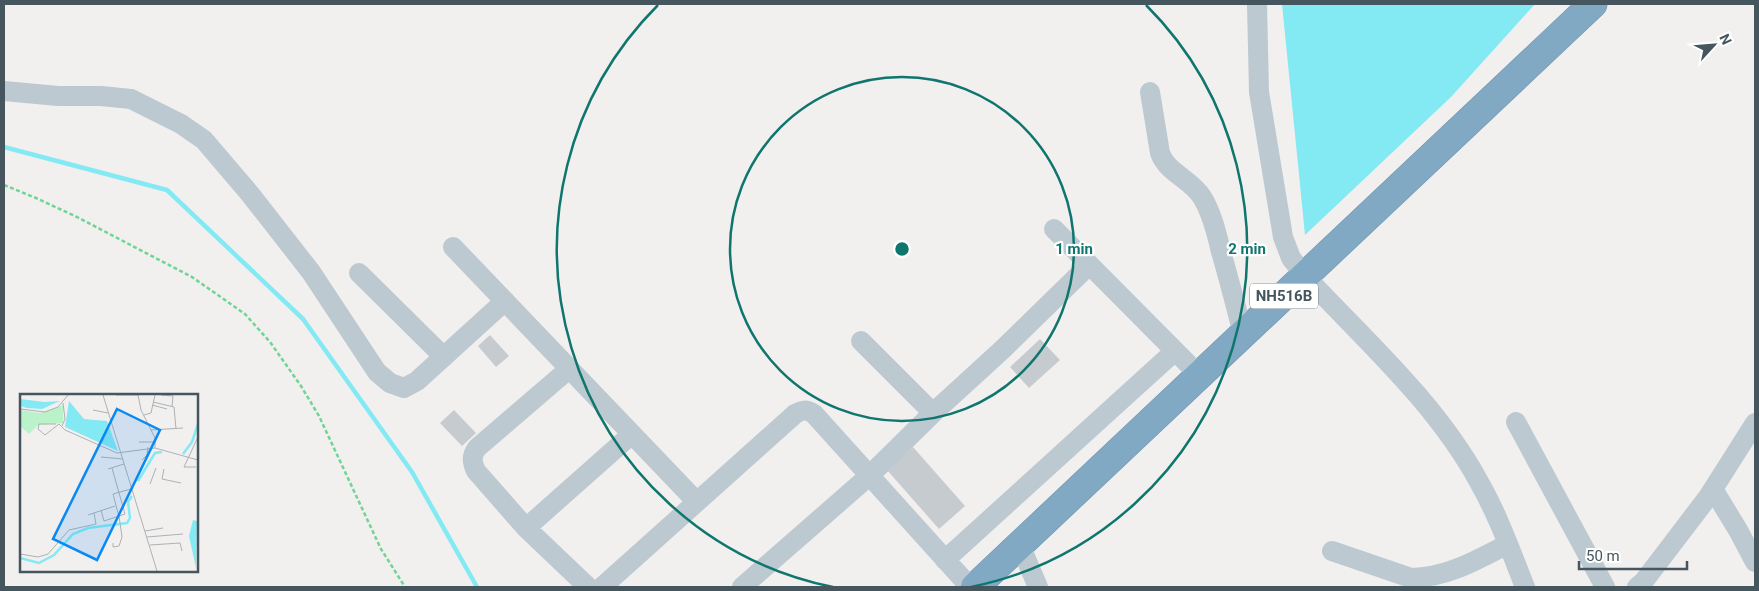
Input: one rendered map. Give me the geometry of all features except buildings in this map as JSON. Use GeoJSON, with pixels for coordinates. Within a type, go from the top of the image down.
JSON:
{"type":"FeatureCollection","features":[{"type":"Feature","properties":{"kind":"highway","name":"NH516B"},"geometry":{"type":"LineString","coordinates":[[975,587],[1594,4]]}},
{"type":"Feature","properties":{"kind":"street"},"geometry":{"type":"LineString","coordinates":[[1257,4],[1259,92],[1283,237],[1291,258],[1305,276],[1407,384],[1444,428],[1479,482],[1508,544],[1525,587]]}},
{"type":"Feature","properties":{"kind":"street"},"geometry":{"type":"LineString","coordinates":[[4,90],[58,96],[101,96],[131,99],[181,124],[204,140],[250,194],[311,272],[377,372],[390,383],[404,388],[417,382],[505,301]]}},
{"type":"Feature","properties":{"kind":"street"},"geometry":{"type":"LineString","coordinates":[[1150,92],[1162,160],[1168,167],[1195,187],[1203,198],[1214,225],[1243,334]]}},
{"type":"Feature","properties":{"kind":"street"},"geometry":{"type":"LineString","coordinates":[[1054,229],[1200,376]]}},
{"type":"Feature","properties":{"kind":"street"},"geometry":{"type":"LineString","coordinates":[[453,247],[696,501]]}},
{"type":"Feature","properties":{"kind":"street"},"geometry":{"type":"LineString","coordinates":[[742,587],[869,476],[932,413],[1089,265]]}},
{"type":"Feature","properties":{"kind":"street"},"geometry":{"type":"LineString","coordinates":[[359,273],[444,357]]}},
{"type":"Feature","properties":{"kind":"street"},"geometry":{"type":"LineString","coordinates":[[861,341],[932,413]]}},
{"type":"Feature","properties":{"kind":"street"},"geometry":{"type":"LineString","coordinates":[[945,560],[1175,351]]}},
{"type":"Feature","properties":{"kind":"street"},"geometry":{"type":"LineString","coordinates":[[569,369],[477,448],[473,454],[472,462],[476,471],[526,528],[588,587]]}},
{"type":"Feature","properties":{"kind":"street"},"geometry":{"type":"LineString","coordinates":[[602,587],[696,501],[801,411],[808,410],[814,414],[970,587]]}},
{"type":"Feature","properties":{"kind":"street"},"geometry":{"type":"LineString","coordinates":[[1516,422],[1605,587]]}},
{"type":"Feature","properties":{"kind":"street"},"geometry":{"type":"LineString","coordinates":[[1637,587],[1644,581],[1713,490],[1755,423]]}},
{"type":"Feature","properties":{"kind":"street"},"geometry":{"type":"LineString","coordinates":[[526,528],[632,434]]}},
{"type":"Feature","properties":{"kind":"street"},"geometry":{"type":"LineString","coordinates":[[1713,490],[1755,562]]}},
{"type":"Feature","properties":{"kind":"street"},"geometry":{"type":"LineString","coordinates":[[1332,551],[1411,578],[1423,578],[1440,575],[1468,564],[1508,544]]}},
{"type":"Feature","properties":{"kind":"street"},"geometry":{"type":"LineString","coordinates":[[1020,545],[1038,587]]}},
{"type":"Feature","properties":{"kind":"path"},"geometry":{"type":"LineString","coordinates":[[4,185],[77,217],[192,277],[245,314],[270,342],[301,386],[319,416],[380,549],[405,587]]}},
{"type":"Feature","properties":{"kind":"water"},"geometry":{"type":"Polygon","coordinates":[[[1282,4],[1535,4],[1451,97],[1305,235],[1282,4]]]}},
{"type":"Feature","properties":{"kind":"waterway"},"geometry":{"type":"LineString","coordinates":[[4,147],[167,190],[303,319],[412,472],[477,587]]}}]}
